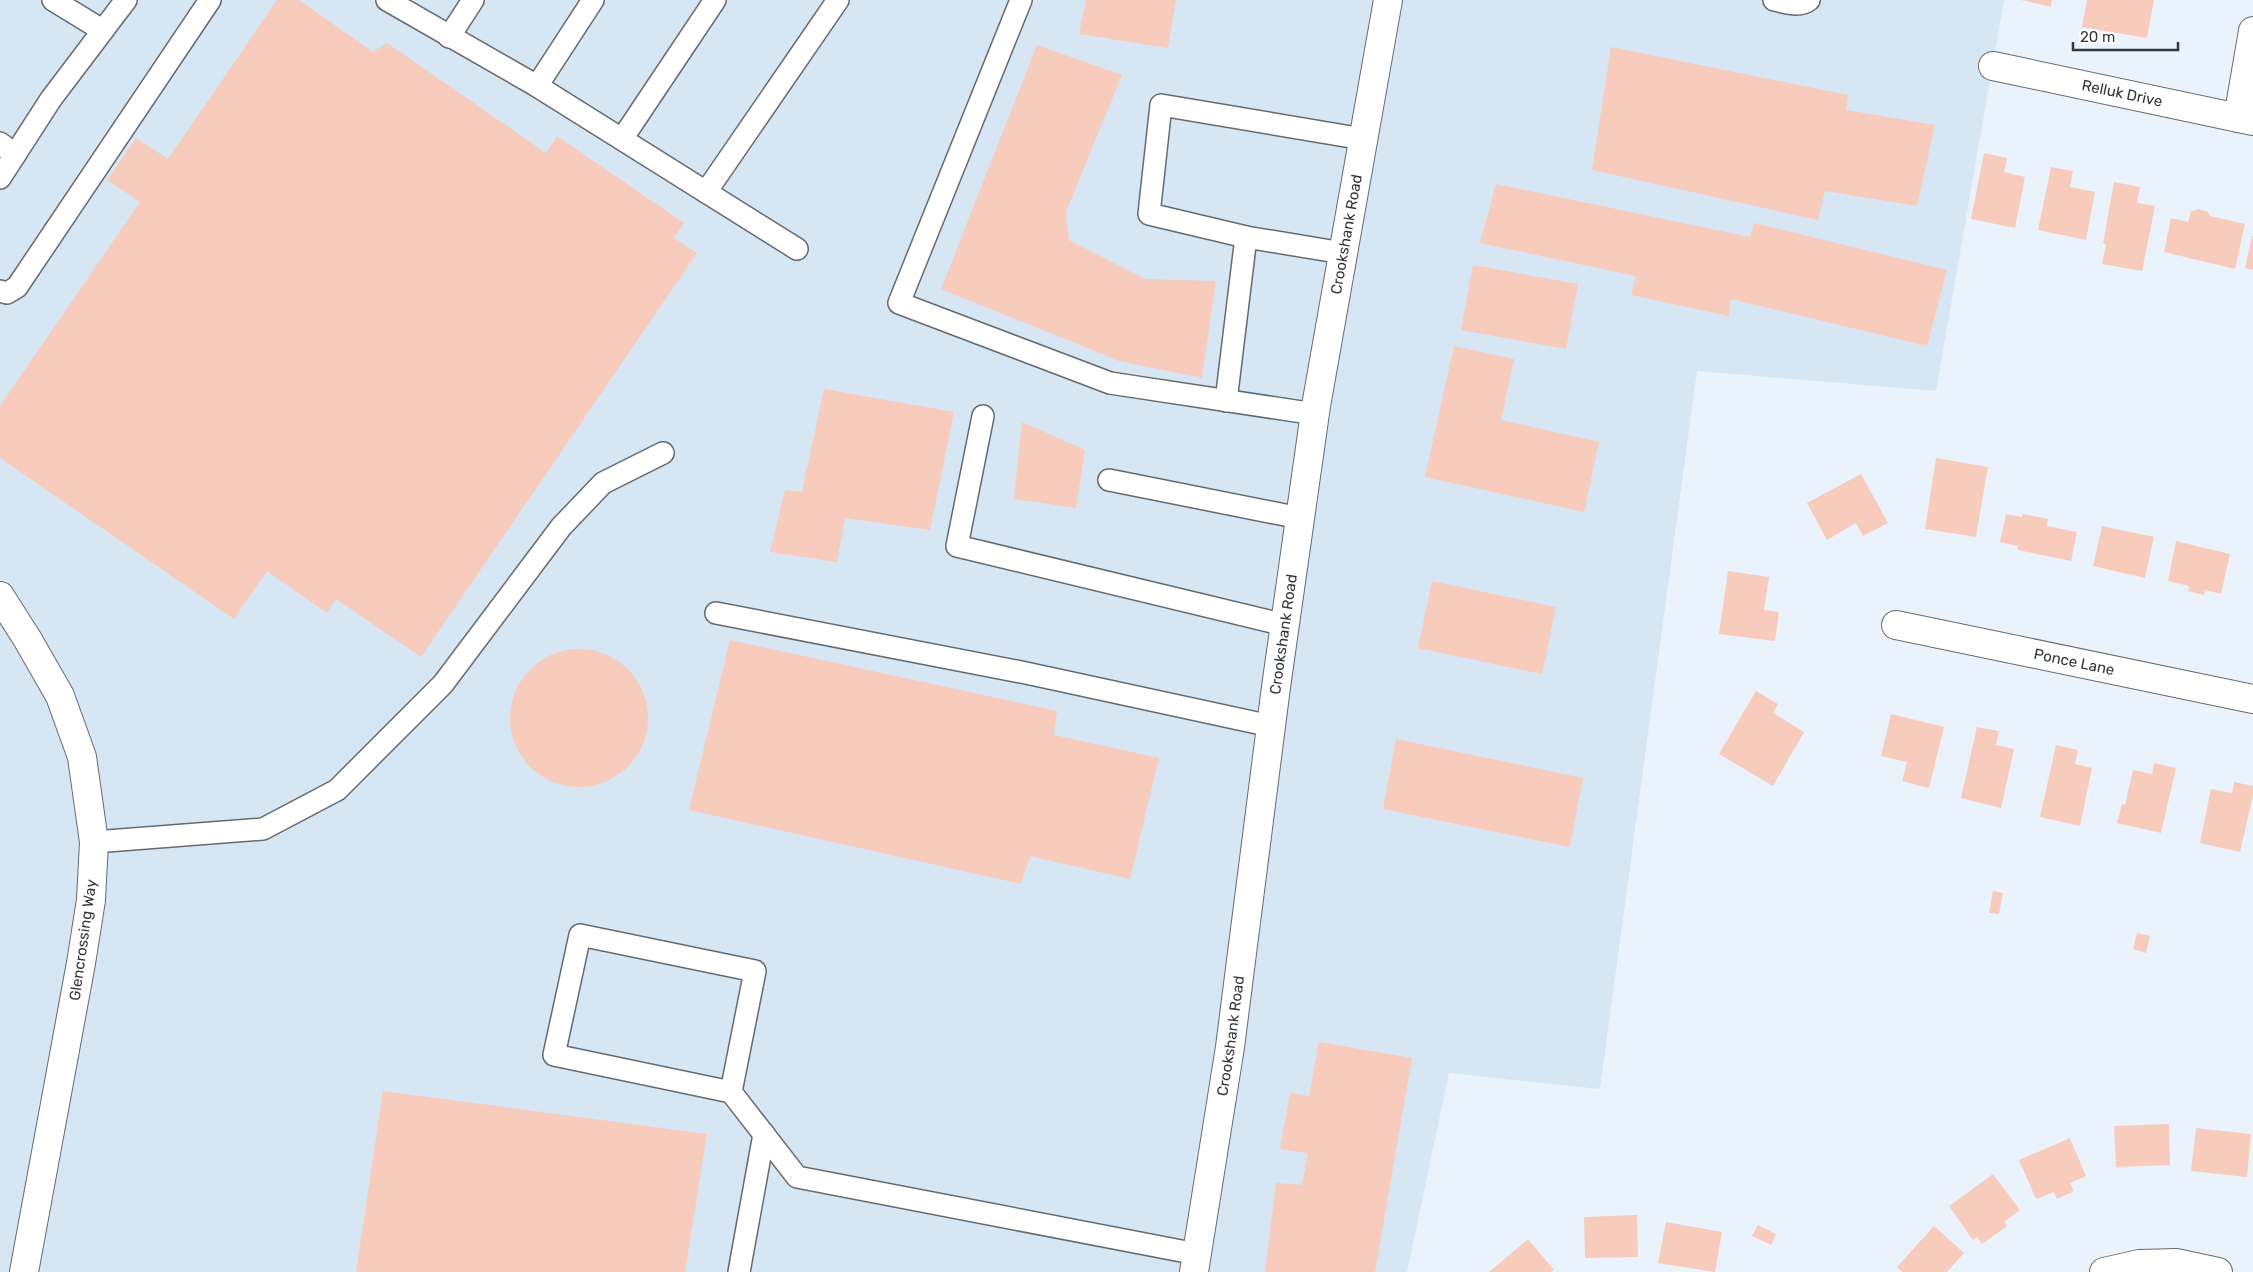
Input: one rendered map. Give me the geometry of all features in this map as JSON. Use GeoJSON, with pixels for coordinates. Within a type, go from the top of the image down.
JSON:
{"type":"FeatureCollection","features":[{"type":"Feature","properties":{"kind":"street","name":"Crookshank Road"},"geometry":{"type":"LineString","coordinates":[[1195,1263],[1230,1048],[1271,726],[1314,414],[1388,0]]}},
{"type":"Feature","properties":{"kind":"street"},"geometry":{"type":"LineString","coordinates":[[2245,119],[2253,31]]}},
{"type":"Feature","properties":{"kind":"street","name":"Relluk Drive"},"geometry":{"type":"LineString","coordinates":[[1993,66],[2245,119]]}},
{"type":"Feature","properties":{"kind":"street","name":"Glencrossing Way"},"geometry":{"type":"LineString","coordinates":[[0,596],[60,696],[82,757],[94,842],[91,900],[83,954],[24,1272]]}},
{"type":"Feature","properties":{"kind":"street","name":"Ponce Lane"},"geometry":{"type":"LineString","coordinates":[[1896,625],[2253,699]]}},
{"type":"Feature","properties":{"kind":"street"},"geometry":{"type":"LineString","coordinates":[[2104,1272],[2139,1264],[2176,1263],[2218,1272]]}},
{"type":"Feature","properties":{"kind":"lane"},"geometry":{"type":"LineString","coordinates":[[54,0],[102,30]]}},
{"type":"Feature","properties":{"kind":"lane"},"geometry":{"type":"LineString","coordinates":[[0,178],[8,149],[51,99],[126,0]]}},
{"type":"Feature","properties":{"kind":"lane"},"geometry":{"type":"LineString","coordinates":[[0,291],[7,293],[17,287],[210,0]]}},
{"type":"Feature","properties":{"kind":"lane"},"geometry":{"type":"LineString","coordinates":[[387,0],[537,86],[797,249]]}},
{"type":"Feature","properties":{"kind":"lane"},"geometry":{"type":"LineString","coordinates":[[449,37],[473,0]]}},
{"type":"Feature","properties":{"kind":"lane"},"geometry":{"type":"LineString","coordinates":[[537,86],[593,0]]}},
{"type":"Feature","properties":{"kind":"lane"},"geometry":{"type":"LineString","coordinates":[[622,139],[714,0]]}},
{"type":"Feature","properties":{"kind":"lane"},"geometry":{"type":"LineString","coordinates":[[706,192],[838,0]]}},
{"type":"Feature","properties":{"kind":"lane"},"geometry":{"type":"LineString","coordinates":[[1021,0],[899,302],[1110,383],[1314,414]]}},
{"type":"Feature","properties":{"kind":"lane"},"geometry":{"type":"LineString","coordinates":[[1774,0],[1796,5],[1806,3],[1809,0]]}},
{"type":"Feature","properties":{"kind":"lane"},"geometry":{"type":"LineString","coordinates":[[1343,253],[1246,237],[1148,214],[1162,105],[1363,140]]}},
{"type":"Feature","properties":{"kind":"lane"},"geometry":{"type":"LineString","coordinates":[[1226,401],[1246,237]]}},
{"type":"Feature","properties":{"kind":"lane"},"geometry":{"type":"LineString","coordinates":[[983,416],[957,546],[1285,625]]}},
{"type":"Feature","properties":{"kind":"lane"},"geometry":{"type":"LineString","coordinates":[[94,842],[263,829],[337,790],[443,684],[561,528],[603,483],[663,453]]}},
{"type":"Feature","properties":{"kind":"lane"},"geometry":{"type":"LineString","coordinates":[[1109,480],[1300,518]]}},
{"type":"Feature","properties":{"kind":"lane"},"geometry":{"type":"LineString","coordinates":[[716,613],[1026,673],[1271,726]]}},
{"type":"Feature","properties":{"kind":"lane"},"geometry":{"type":"LineString","coordinates":[[732,1092],[754,970],[580,935],[554,1055],[732,1092],[796,1177],[1195,1263]]}},
{"type":"Feature","properties":{"kind":"lane"},"geometry":{"type":"LineString","coordinates":[[739,1272],[764,1134]]}},
{"type":"Feature","properties":{"kind":"shaded area"},"geometry":{"type":"Polygon","coordinates":[[[0,0],[2004,0],[1936,391],[1697,371],[1600,1089],[1449,1073],[1407,1272],[0,1272],[0,0]]]}},
{"type":"Feature","properties":{"kind":"building"},"geometry":{"type":"Polygon","coordinates":[[[277,0],[299,0],[373,52],[387,43],[546,153],[557,136],[684,223],[674,238],[697,253],[421,657],[336,599],[327,613],[267,571],[234,619],[0,458],[0,406],[140,202],[107,180],[136,138],[168,159],[277,0]]]}},
{"type":"Feature","properties":{"kind":"building"},"geometry":{"type":"Polygon","coordinates":[[[1086,0],[1176,0],[1168,48],[1079,34],[1086,0]]]}},
{"type":"Feature","properties":{"kind":"building"},"geometry":{"type":"Polygon","coordinates":[[[2021,0],[2052,0],[2051,7],[2021,0]]]}},
{"type":"Feature","properties":{"kind":"building"},"geometry":{"type":"Polygon","coordinates":[[[2087,0],[2154,0],[2147,38],[2082,27],[2087,0]]]}},
{"type":"Feature","properties":{"kind":"building"},"geometry":{"type":"Polygon","coordinates":[[[1037,45],[1122,75],[1066,212],[1069,240],[1145,279],[1216,281],[1202,378],[1119,361],[941,289],[1037,45]]]}},
{"type":"Feature","properties":{"kind":"building"},"geometry":{"type":"Polygon","coordinates":[[[1611,47],[1848,95],[1846,110],[1935,125],[1917,206],[1825,191],[1818,220],[1592,170],[1611,47]]]}},
{"type":"Feature","properties":{"kind":"building"},"geometry":{"type":"Polygon","coordinates":[[[1984,153],[2007,158],[2004,172],[2025,177],[2015,228],[1971,219],[1984,153]]]}},
{"type":"Feature","properties":{"kind":"building"},"geometry":{"type":"Polygon","coordinates":[[[2051,167],[2073,171],[2070,187],[2095,192],[2086,240],[2038,230],[2051,167]]]}},
{"type":"Feature","properties":{"kind":"building"},"geometry":{"type":"Polygon","coordinates":[[[2114,182],[2140,187],[2137,203],[2155,206],[2142,271],[2102,264],[2106,244],[2103,244],[2114,182]]]}},
{"type":"Feature","properties":{"kind":"building"},"geometry":{"type":"Polygon","coordinates":[[[1496,184],[1750,237],[1754,223],[1947,270],[1927,346],[1731,299],[1729,316],[1631,295],[1636,276],[1480,243],[1496,184]]]}},
{"type":"Feature","properties":{"kind":"building"},"geometry":{"type":"Polygon","coordinates":[[[2199,209],[2208,212],[2210,216],[2245,224],[2235,269],[2164,252],[2171,218],[2188,222],[2191,211],[2199,209]]]}},
{"type":"Feature","properties":{"kind":"building"},"geometry":{"type":"Polygon","coordinates":[[[2253,236],[2253,270],[2245,268],[2253,236]]]}},
{"type":"Feature","properties":{"kind":"building"},"geometry":{"type":"Polygon","coordinates":[[[1473,265],[1578,284],[1566,349],[1461,330],[1473,265]]]}},
{"type":"Feature","properties":{"kind":"building"},"geometry":{"type":"Polygon","coordinates":[[[1454,346],[1514,359],[1501,420],[1599,442],[1584,512],[1425,477],[1454,346]]]}},
{"type":"Feature","properties":{"kind":"building"},"geometry":{"type":"Polygon","coordinates":[[[824,389],[954,412],[930,530],[845,518],[837,562],[770,552],[785,490],[802,492],[824,389]]]}},
{"type":"Feature","properties":{"kind":"building"},"geometry":{"type":"Polygon","coordinates":[[[1022,422],[1085,450],[1076,508],[1014,499],[1022,422]]]}},
{"type":"Feature","properties":{"kind":"building"},"geometry":{"type":"Polygon","coordinates":[[[1936,458],[1988,467],[1976,537],[1925,529],[1936,458]]]}},
{"type":"Feature","properties":{"kind":"building"},"geometry":{"type":"Polygon","coordinates":[[[1861,474],[1888,523],[1863,536],[1856,523],[1827,540],[1807,503],[1861,474]]]}},
{"type":"Feature","properties":{"kind":"building"},"geometry":{"type":"Polygon","coordinates":[[[2006,514],[2022,517],[2023,514],[2048,519],[2047,526],[2077,532],[2071,561],[2018,550],[2018,546],[2000,542],[2006,514]]]}},
{"type":"Feature","properties":{"kind":"building"},"geometry":{"type":"Polygon","coordinates":[[[2102,526],[2154,537],[2145,578],[2093,566],[2102,526]]]}},
{"type":"Feature","properties":{"kind":"building"},"geometry":{"type":"Polygon","coordinates":[[[2176,541],[2230,554],[2221,594],[2205,590],[2204,595],[2188,591],[2189,586],[2168,581],[2176,541]]]}},
{"type":"Feature","properties":{"kind":"building"},"geometry":{"type":"Polygon","coordinates":[[[1728,571],[1769,577],[1764,610],[1779,612],[1775,641],[1719,634],[1728,571]]]}},
{"type":"Feature","properties":{"kind":"building"},"geometry":{"type":"Polygon","coordinates":[[[1432,581],[1556,607],[1542,674],[1418,648],[1432,581]]]}},
{"type":"Feature","properties":{"kind":"building"},"geometry":{"type":"Polygon","coordinates":[[[730,640],[1057,711],[1054,735],[1159,758],[1130,879],[1030,856],[1021,884],[689,810],[730,640]]]}},
{"type":"Feature","properties":{"kind":"building"},"geometry":{"type":"Polygon","coordinates":[[[579,649],[593,650],[606,654],[618,660],[628,669],[637,679],[643,691],[647,704],[647,732],[643,745],[637,757],[628,767],[618,776],[606,782],[593,786],[579,787],[565,786],[552,782],[540,776],[530,767],[521,757],[515,745],[511,732],[510,718],[511,704],[515,691],[521,679],[530,669],[540,660],[552,654],[565,650],[579,649]]]}},
{"type":"Feature","properties":{"kind":"building"},"geometry":{"type":"Polygon","coordinates":[[[1756,691],[1778,704],[1773,713],[1804,732],[1773,786],[1719,754],[1756,691]]]}},
{"type":"Feature","properties":{"kind":"building"},"geometry":{"type":"Polygon","coordinates":[[[1891,714],[1944,727],[1929,788],[1902,781],[1907,762],[1881,756],[1891,714]]]}},
{"type":"Feature","properties":{"kind":"building"},"geometry":{"type":"Polygon","coordinates":[[[1977,727],[1999,731],[1996,745],[2014,749],[2001,808],[1961,798],[1977,727]]]}},
{"type":"Feature","properties":{"kind":"building"},"geometry":{"type":"Polygon","coordinates":[[[1396,739],[1583,778],[1570,847],[1383,809],[1396,739]]]}},
{"type":"Feature","properties":{"kind":"building"},"geometry":{"type":"Polygon","coordinates":[[[2056,745],[2078,750],[2075,764],[2092,768],[2080,826],[2040,817],[2056,745]]]}},
{"type":"Feature","properties":{"kind":"building"},"geometry":{"type":"Polygon","coordinates":[[[2154,763],[2176,768],[2161,833],[2117,823],[2122,804],[2125,805],[2133,770],[2152,774],[2154,763]]]}},
{"type":"Feature","properties":{"kind":"building"},"geometry":{"type":"Polygon","coordinates":[[[2234,782],[2253,786],[2253,795],[2240,852],[2200,843],[2211,789],[2232,793],[2234,782]]]}},
{"type":"Feature","properties":{"kind":"building"},"geometry":{"type":"Polygon","coordinates":[[[1993,891],[2003,893],[1999,914],[1989,913],[1993,891]]]}},
{"type":"Feature","properties":{"kind":"building"},"geometry":{"type":"Polygon","coordinates":[[[2137,933],[2150,936],[2146,953],[2133,949],[2137,933]]]}},
{"type":"Feature","properties":{"kind":"building"},"geometry":{"type":"Polygon","coordinates":[[[1319,1042],[1412,1058],[1375,1272],[1265,1272],[1276,1183],[1302,1185],[1308,1153],[1280,1149],[1290,1093],[1309,1096],[1319,1042]]]}},
{"type":"Feature","properties":{"kind":"building"},"geometry":{"type":"Polygon","coordinates":[[[383,1091],[707,1134],[685,1272],[356,1272],[383,1091]]]}},
{"type":"Feature","properties":{"kind":"building"},"geometry":{"type":"Polygon","coordinates":[[[2169,1124],[2170,1165],[2116,1167],[2114,1126],[2169,1124]]]}},
{"type":"Feature","properties":{"kind":"building"},"geometry":{"type":"Polygon","coordinates":[[[2196,1128],[2251,1134],[2247,1177],[2191,1171],[2196,1128]]]}},
{"type":"Feature","properties":{"kind":"building"},"geometry":{"type":"Polygon","coordinates":[[[2070,1138],[2086,1176],[2070,1183],[2074,1191],[2057,1199],[2054,1192],[2036,1199],[2019,1160],[2070,1138]]]}},
{"type":"Feature","properties":{"kind":"building"},"geometry":{"type":"Polygon","coordinates":[[[1993,1174],[2020,1210],[2004,1222],[2007,1226],[1982,1244],[1977,1237],[1973,1240],[1949,1206],[1993,1174]]]}},
{"type":"Feature","properties":{"kind":"building"},"geometry":{"type":"Polygon","coordinates":[[[1637,1215],[1638,1257],[1585,1258],[1584,1217],[1637,1215]]]}},
{"type":"Feature","properties":{"kind":"building"},"geometry":{"type":"Polygon","coordinates":[[[1666,1222],[1722,1232],[1715,1272],[1658,1263],[1666,1222]]]}},
{"type":"Feature","properties":{"kind":"building"},"geometry":{"type":"Polygon","coordinates":[[[1758,1225],[1776,1234],[1771,1245],[1752,1236],[1758,1225]]]}},
{"type":"Feature","properties":{"kind":"building"},"geometry":{"type":"Polygon","coordinates":[[[1934,1226],[1964,1253],[1947,1272],[1902,1272],[1897,1267],[1934,1226]]]}},
{"type":"Feature","properties":{"kind":"building"},"geometry":{"type":"Polygon","coordinates":[[[1528,1239],[1554,1270],[1551,1272],[1489,1272],[1528,1239]]]}}]}
